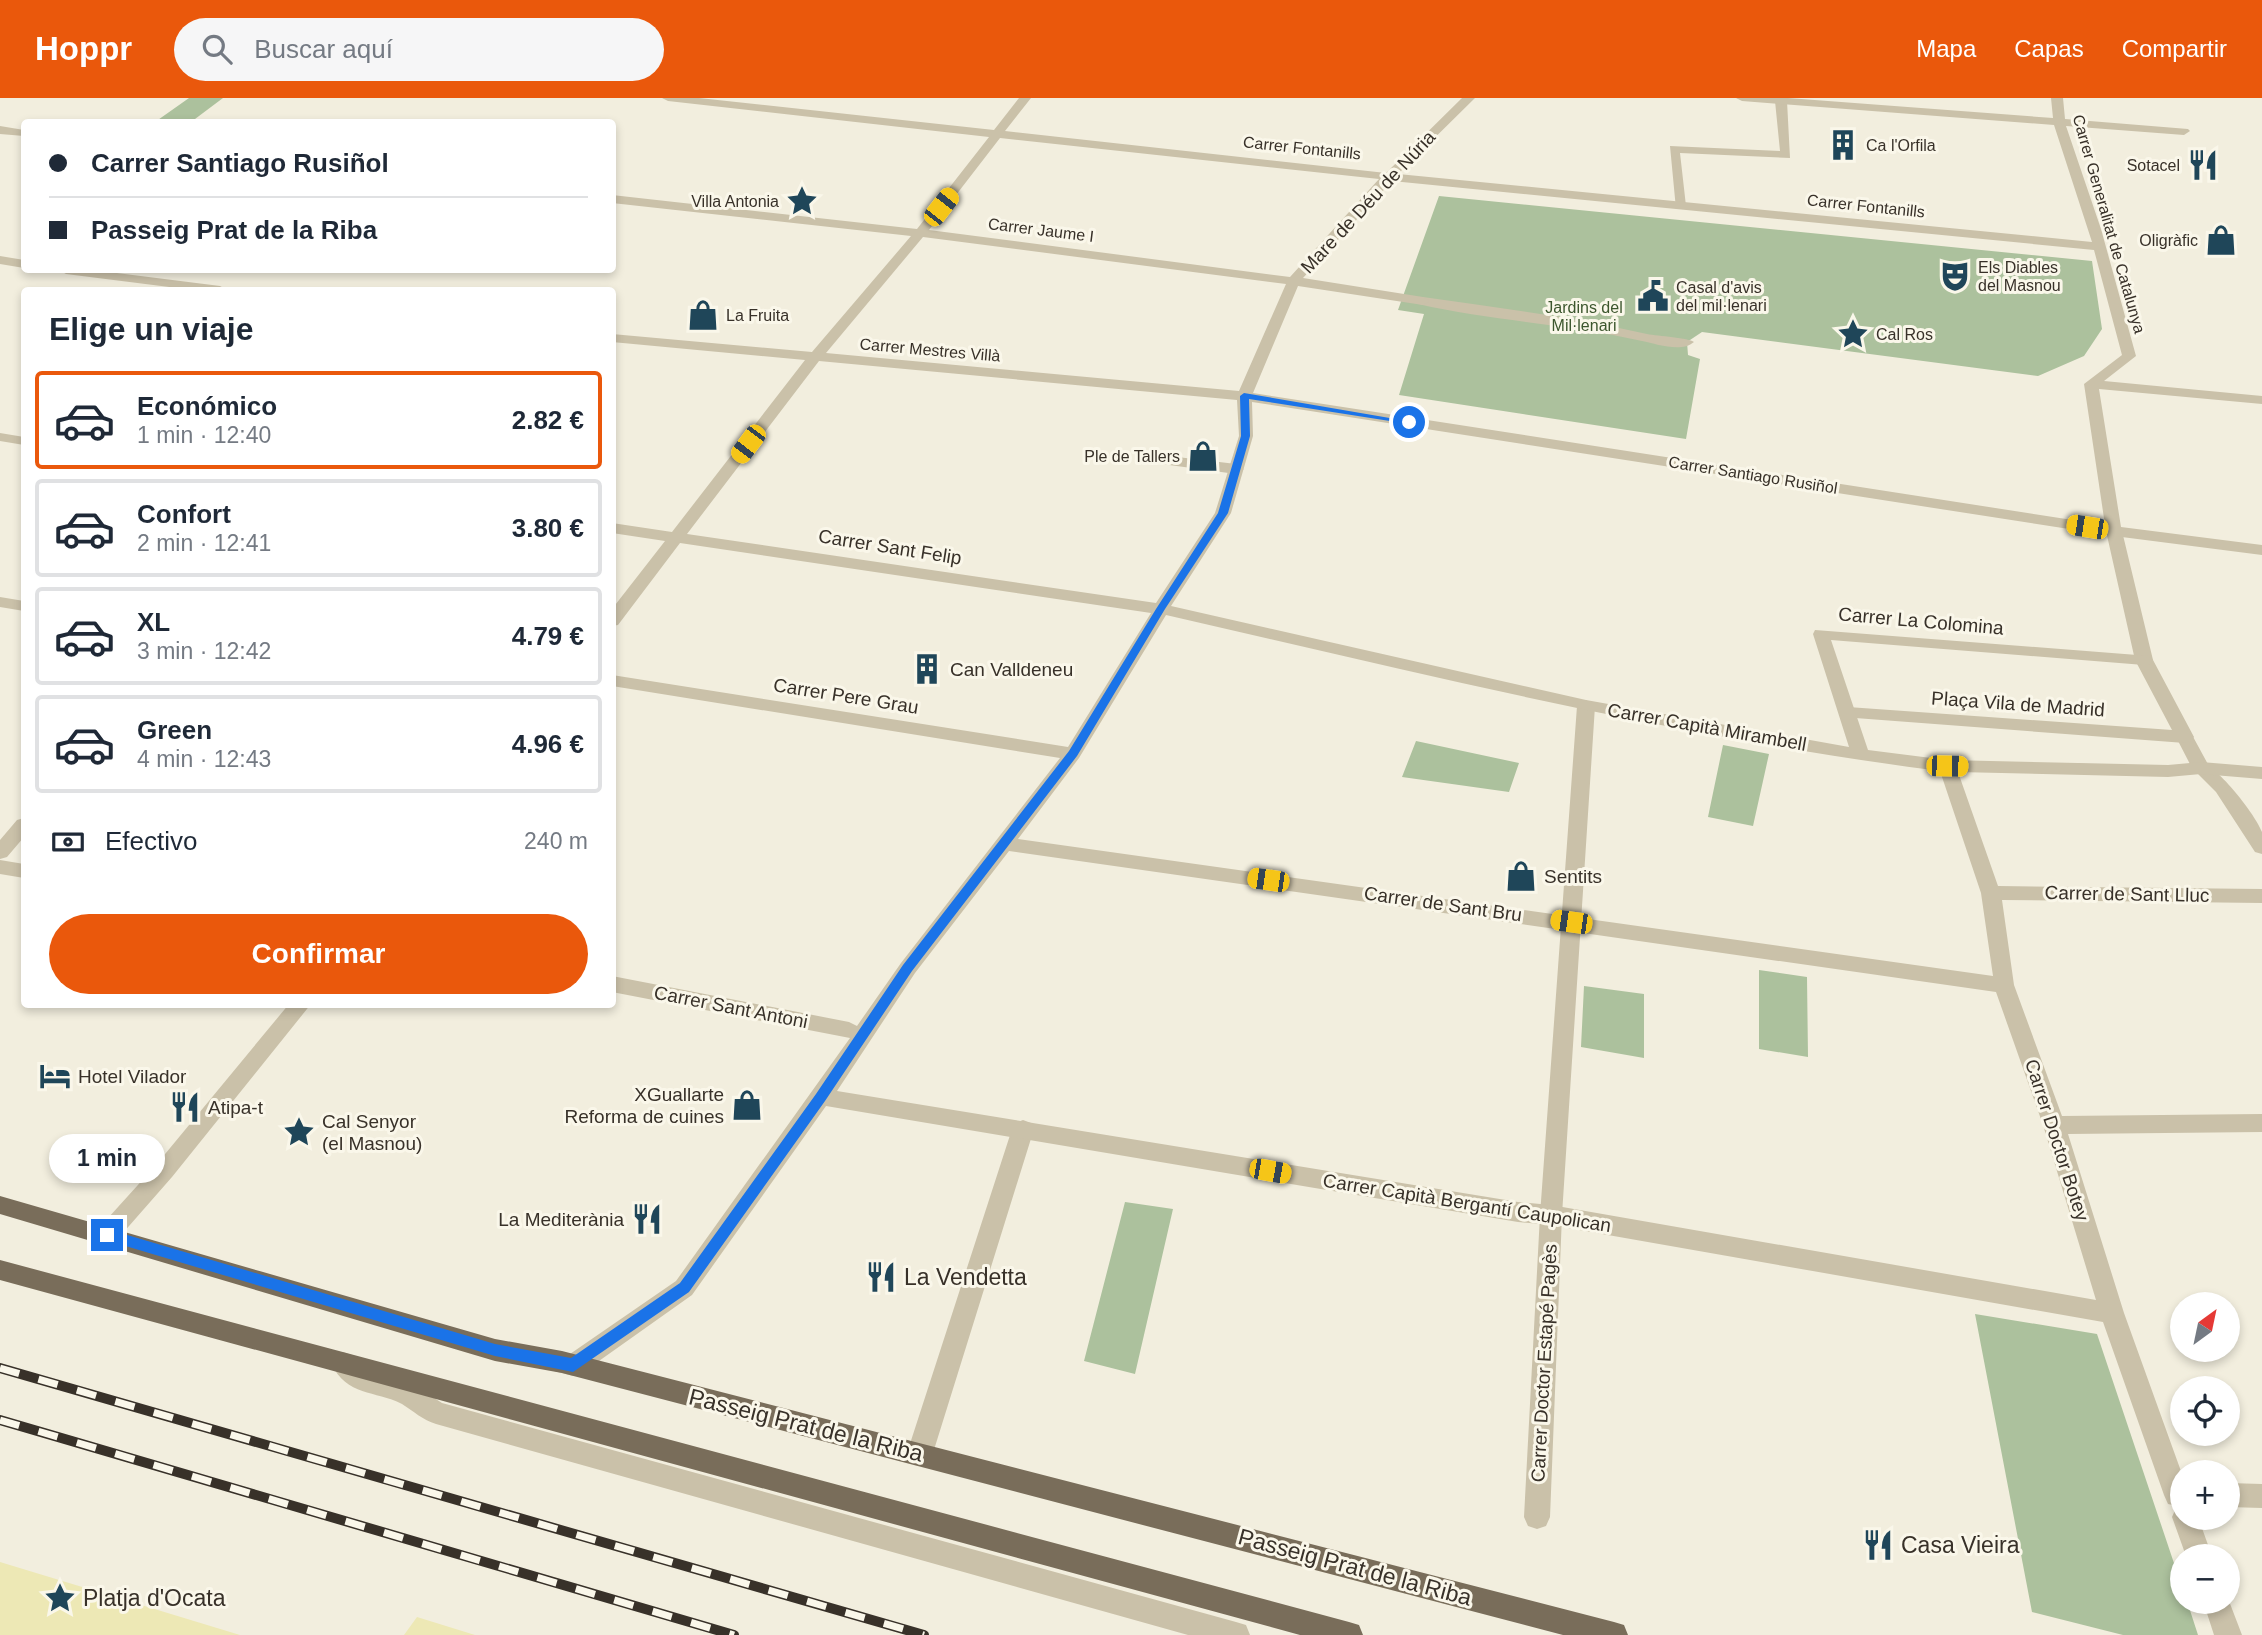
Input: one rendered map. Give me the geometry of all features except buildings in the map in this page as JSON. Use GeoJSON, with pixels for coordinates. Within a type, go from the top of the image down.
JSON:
{"type":"FeatureCollection","features":[{"type":"Feature","properties":{"kind":"main road","name":"Passeig Prat de la Riba"},"geometry":{"type":"LineString","coordinates":[[0,1205],[521,1356],[562,1362],[1614,1635]]}},
{"type":"Feature","properties":{"kind":"main road"},"geometry":{"type":"LineString","coordinates":[[0,1270],[1349,1635]]}},
{"type":"Feature","properties":{"kind":"street","name":"Carrer Fontanills"},"geometry":{"type":"LineString","coordinates":[[668,98],[1680,206],[2100,247]]}},
{"type":"Feature","properties":{"kind":"street"},"geometry":{"type":"LineString","coordinates":[[616,616],[815,357],[921,233],[1025,98]]}},
{"type":"Feature","properties":{"kind":"street","name":"Mare de Déu de Núria"},"geometry":{"type":"LineString","coordinates":[[562,1362],[573,1365],[684,1288],[821,1097],[908,968],[1073,754],[1160,609],[1223,513],[1246,436],[1244,396],[1294,280],[1390,175],[1469,98]]}},
{"type":"Feature","properties":{"kind":"street"},"geometry":{"type":"LineString","coordinates":[[1742,98],[2184,131]]}},
{"type":"Feature","properties":{"kind":"street","name":"Carrer Generalitat de Catalunya"},"geometry":{"type":"LineString","coordinates":[[2057,98],[2059,122],[2100,247],[2129,356],[2091,384]]}},
{"type":"Feature","properties":{"kind":"street"},"geometry":{"type":"LineString","coordinates":[[1680,206],[1674,149],[1786,155],[1781,102]]}},
{"type":"Feature","properties":{"kind":"street"},"geometry":{"type":"LineString","coordinates":[[0,130],[21,133]]}},
{"type":"Feature","properties":{"kind":"street","name":"Carrer Jaume I"},"geometry":{"type":"LineString","coordinates":[[616,199],[921,233],[1294,280],[1612,330],[1669,343],[1687,342]]}},
{"type":"Feature","properties":{"kind":"street"},"geometry":{"type":"LineString","coordinates":[[0,261],[21,264]]}},
{"type":"Feature","properties":{"kind":"street"},"geometry":{"type":"LineString","coordinates":[[89,273],[197,287]]}},
{"type":"Feature","properties":{"kind":"street","name":"Carrer Mestres Villà"},"geometry":{"type":"LineString","coordinates":[[616,338],[1244,396]]}},
{"type":"Feature","properties":{"kind":"street"},"geometry":{"type":"LineString","coordinates":[[2262,400],[2091,384],[2114,531],[2144,660],[2202,768],[2223,788],[2262,847]]}},
{"type":"Feature","properties":{"kind":"street","name":"Carrer Santiago Rusiñol"},"geometry":{"type":"LineString","coordinates":[[1244,396],[2114,531],[2262,550]]}},
{"type":"Feature","properties":{"kind":"street"},"geometry":{"type":"LineString","coordinates":[[0,437],[21,440]]}},
{"type":"Feature","properties":{"kind":"street"},"geometry":{"type":"LineString","coordinates":[[1152,459],[1236,469]]}},
{"type":"Feature","properties":{"kind":"street","name":"Carrer Sant Felip"},"geometry":{"type":"LineString","coordinates":[[616,529],[1160,609]]}},
{"type":"Feature","properties":{"kind":"street"},"geometry":{"type":"LineString","coordinates":[[0,602],[21,606]]}},
{"type":"Feature","properties":{"kind":"street","name":"Carrer Capità Mirambell"},"geometry":{"type":"LineString","coordinates":[[1160,609],[1586,706],[1861,755],[1947,766],[2168,771],[2202,768],[2262,773]]}},
{"type":"Feature","properties":{"kind":"street","name":"Carrer La Colomina"},"geometry":{"type":"LineString","coordinates":[[1861,755],[1821,634],[2144,660]]}},
{"type":"Feature","properties":{"kind":"street","name":"Carrer Pere Grau"},"geometry":{"type":"LineString","coordinates":[[616,681],[1073,754]]}},
{"type":"Feature","properties":{"kind":"street","name":"Carrer Doctor Estapé Pagès"},"geometry":{"type":"LineString","coordinates":[[1537,1517],[1551,1215],[1586,706]]}},
{"type":"Feature","properties":{"kind":"street","name":"Plaça Vila de Madrid"},"geometry":{"type":"LineString","coordinates":[[1848,713],[2185,737]]}},
{"type":"Feature","properties":{"kind":"street","name":"Carrer Doctor Botey"},"geometry":{"type":"LineString","coordinates":[[1947,766],[1991,892],[2004,985],[2054,1125],[2112,1313],[2170,1471]]}},
{"type":"Feature","properties":{"kind":"street"},"geometry":{"type":"LineString","coordinates":[[0,852],[21,828]]}},
{"type":"Feature","properties":{"kind":"street","name":"Carrer de Sant Bru"},"geometry":{"type":"LineString","coordinates":[[1006,844],[2004,985]]}},
{"type":"Feature","properties":{"kind":"street"},"geometry":{"type":"LineString","coordinates":[[0,867],[21,870]]}},
{"type":"Feature","properties":{"kind":"street","name":"Carrer de Sant Lluc"},"geometry":{"type":"LineString","coordinates":[[1991,892],[2262,896]]}},
{"type":"Feature","properties":{"kind":"street","name":"Carrer Sant Antoni"},"geometry":{"type":"LineString","coordinates":[[616,985],[849,1030]]}},
{"type":"Feature","properties":{"kind":"street"},"geometry":{"type":"LineString","coordinates":[[107,1235],[297,1008]]}},
{"type":"Feature","properties":{"kind":"street","name":"Carrer Capità Bergantí Caupolican"},"geometry":{"type":"LineString","coordinates":[[821,1097],[1518,1212],[1551,1215],[2112,1313]]}},
{"type":"Feature","properties":{"kind":"street"},"geometry":{"type":"LineString","coordinates":[[2054,1125],[2262,1123]]}},
{"type":"Feature","properties":{"kind":"street"},"geometry":{"type":"LineString","coordinates":[[920,1454],[1023,1129]]}},
{"type":"Feature","properties":{"kind":"street"},"geometry":{"type":"LineString","coordinates":[[343,1363],[365,1382],[405,1393],[436,1413],[1236,1635]]}},
{"type":"Feature","properties":{"kind":"street"},"geometry":{"type":"LineString","coordinates":[[2240,1495],[2262,1496]]}},
{"type":"Feature","properties":{"kind":"street"},"geometry":{"type":"LineString","coordinates":[[2221,1614],[2228,1635]]}},
{"type":"Feature","properties":{"kind":"green space"},"geometry":{"type":"Polygon","coordinates":[[[189,98],[223,98],[195,119],[159,119],[189,98]]]}},
{"type":"Feature","properties":{"kind":"green space","name":"Jardins del Mil·lenari"},"geometry":{"type":"Polygon","coordinates":[[[1439,196],[2092,261],[2102,329],[2084,356],[2038,376],[1702,332],[1687,342],[1688,355],[1700,359],[1686,439],[1399,395],[1424,314],[1398,310],[1439,196]]]}},
{"type":"Feature","properties":{"kind":"green space"},"geometry":{"type":"Polygon","coordinates":[[[1416,741],[1519,763],[1509,792],[1402,777],[1416,741]]]}},
{"type":"Feature","properties":{"kind":"green space"},"geometry":{"type":"Polygon","coordinates":[[[1723,745],[1769,754],[1753,826],[1708,817],[1723,745]]]}},
{"type":"Feature","properties":{"kind":"green space"},"geometry":{"type":"Polygon","coordinates":[[[1759,970],[1807,977],[1808,1057],[1759,1049],[1759,970]]]}},
{"type":"Feature","properties":{"kind":"green space"},"geometry":{"type":"Polygon","coordinates":[[[1584,986],[1644,994],[1644,1058],[1581,1047],[1584,986]]]}},
{"type":"Feature","properties":{"kind":"green space"},"geometry":{"type":"Polygon","coordinates":[[[1125,1202],[1173,1209],[1135,1374],[1084,1361],[1125,1202]]]}},
{"type":"Feature","properties":{"kind":"green space"},"geometry":{"type":"Polygon","coordinates":[[[1975,1314],[2097,1334],[2170,1551],[2170,1614],[2191,1614],[2198,1635],[2123,1635],[2032,1612],[1975,1314]]]}},
{"type":"Feature","properties":{"kind":"sand","name":"Platja d'Ocata"},"geometry":{"type":"Polygon","coordinates":[[[0,1562],[240,1635],[0,1635],[0,1562]]]}},
{"type":"Feature","properties":{"kind":"sand"},"geometry":{"type":"Polygon","coordinates":[[[417,1617],[475,1635],[404,1635],[417,1617]]]}},
{"type":"Feature","properties":{"kind":"railway"},"geometry":{"type":"LineString","coordinates":[[0,1368],[924,1635]]}},
{"type":"Feature","properties":{"kind":"railway"},"geometry":{"type":"LineString","coordinates":[[0,1420],[734,1635]]}},
{"type":"Feature","properties":{"kind":"place","name":"Ca l'Orfila"},"geometry":{"type":"Point","coordinates":[1843,145]}},
{"type":"Feature","properties":{"kind":"place","name":"Sotacel"},"geometry":{"type":"Point","coordinates":[2203,165]}},
{"type":"Feature","properties":{"kind":"place","name":"Villa Antonia"},"geometry":{"type":"Point","coordinates":[802,201]}},
{"type":"Feature","properties":{"kind":"place","name":"Oligràfic"},"geometry":{"type":"Point","coordinates":[2221,240]}},
{"type":"Feature","properties":{"kind":"place","name":"Els Diables del Masnou"},"geometry":{"type":"Point","coordinates":[1955,276]}},
{"type":"Feature","properties":{"kind":"place","name":"Casal d'avis del mil·lenari"},"geometry":{"type":"Point","coordinates":[1653,296]}},
{"type":"Feature","properties":{"kind":"place","name":"La Fruita"},"geometry":{"type":"Point","coordinates":[703,315]}},
{"type":"Feature","properties":{"kind":"place","name":"Cal Ros"},"geometry":{"type":"Point","coordinates":[1853,334]}},
{"type":"Feature","properties":{"kind":"place","name":"Ple de Tallers"},"geometry":{"type":"Point","coordinates":[1203,456]}},
{"type":"Feature","properties":{"kind":"place","name":"Can Valldeneu"},"geometry":{"type":"Point","coordinates":[927,669]}},
{"type":"Feature","properties":{"kind":"place","name":"Sentits"},"geometry":{"type":"Point","coordinates":[1521,876]}},
{"type":"Feature","properties":{"kind":"place","name":"Hotel Vilador"},"geometry":{"type":"Point","coordinates":[55,1076]}},
{"type":"Feature","properties":{"kind":"place","name":"XGuallarte Reforma de cuines"},"geometry":{"type":"Point","coordinates":[747,1105]}},
{"type":"Feature","properties":{"kind":"place","name":"Atipa-t"},"geometry":{"type":"Point","coordinates":[185,1107]}},
{"type":"Feature","properties":{"kind":"place","name":"Cal Senyor (el Masnou)"},"geometry":{"type":"Point","coordinates":[299,1132]}},
{"type":"Feature","properties":{"kind":"place","name":"La Mediterània"},"geometry":{"type":"Point","coordinates":[647,1219]}},
{"type":"Feature","properties":{"kind":"place","name":"La Vendetta"},"geometry":{"type":"Point","coordinates":[881,1277]}},
{"type":"Feature","properties":{"kind":"place","name":"Casa Vieira"},"geometry":{"type":"Point","coordinates":[1878,1545]}},
{"type":"Feature","properties":{"kind":"place","name":"Platja d'Ocata"},"geometry":{"type":"Point","coordinates":[60,1598]}},
{"type":"Feature","properties":{"kind":"route"},"geometry":{"type":"LineString","coordinates":[[107,1235],[495,1350],[573,1365],[684,1288],[821,1097],[908,968],[1002,850],[1073,754],[1160,609],[1223,513],[1246,436],[1244,396],[1409,422]]}}]}
